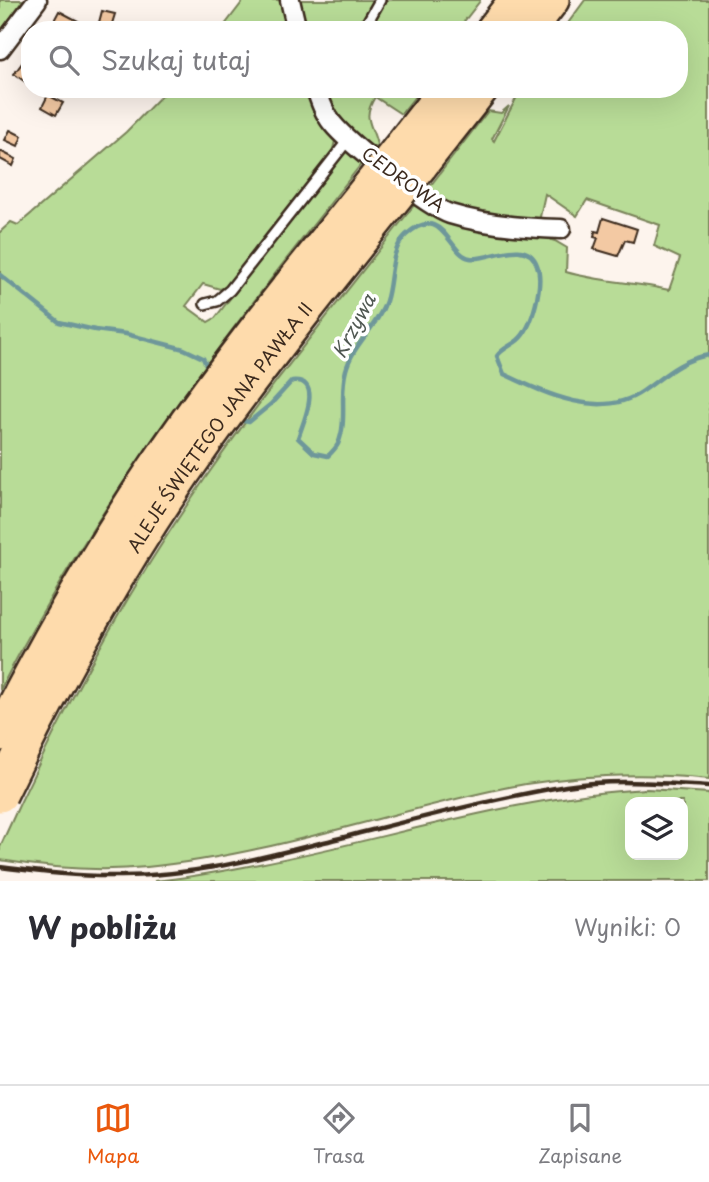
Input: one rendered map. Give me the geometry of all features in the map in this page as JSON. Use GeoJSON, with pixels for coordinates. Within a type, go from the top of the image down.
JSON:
{"type":"FeatureCollection","features":[{"type":"Feature","properties":{"kind":"highway"},"geometry":{"type":"LineString","coordinates":[[500,21],[516,0]]}},
{"type":"Feature","properties":{"kind":"highway"},"geometry":{"type":"LineString","coordinates":[[535,21],[552,0]]}},
{"type":"Feature","properties":{"kind":"highway","name":"ALEJE ŚWIĘTEGO JANA PAWŁA II"},"geometry":{"type":"LineString","coordinates":[[0,795],[43,708],[95,614],[178,483],[409,158],[441,98]]}},
{"type":"Feature","properties":{"kind":"highway","name":"ALEJE ŚWIĘTEGO JANA PAWŁA II"},"geometry":{"type":"LineString","coordinates":[[0,734],[73,598],[155,468],[265,319],[409,158],[472,98]]}},
{"type":"Feature","properties":{"kind":"street"},"geometry":{"type":"LineString","coordinates":[[21,21],[37,0]]}},
{"type":"Feature","properties":{"kind":"street"},"geometry":{"type":"LineString","coordinates":[[290,0],[296,21]]}},
{"type":"Feature","properties":{"kind":"street"},"geometry":{"type":"LineString","coordinates":[[0,49],[21,21]]}},
{"type":"Feature","properties":{"kind":"street","name":"CEDROWA"},"geometry":{"type":"LineString","coordinates":[[320,98],[331,122],[348,140],[428,202],[448,214],[526,228],[561,229]]}},
{"type":"Feature","properties":{"kind":"lane"},"geometry":{"type":"LineString","coordinates":[[368,21],[380,0]]}},
{"type":"Feature","properties":{"kind":"lane"},"geometry":{"type":"LineString","coordinates":[[205,304],[217,301],[230,290],[348,140]]}},
{"type":"Feature","properties":{"kind":"green space"},"geometry":{"type":"Polygon","coordinates":[[[0,0],[23,0],[0,32],[0,0]]]}},
{"type":"Feature","properties":{"kind":"green space"},"geometry":{"type":"Polygon","coordinates":[[[244,0],[284,0],[290,21],[228,21],[244,0]]]}},
{"type":"Feature","properties":{"kind":"green space"},"geometry":{"type":"Polygon","coordinates":[[[294,0],[376,0],[364,21],[300,21],[294,0]]]}},
{"type":"Feature","properties":{"kind":"green space"},"geometry":{"type":"Polygon","coordinates":[[[386,0],[480,0],[464,21],[373,21],[386,0]]]}},
{"type":"Feature","properties":{"kind":"green space"},"geometry":{"type":"Polygon","coordinates":[[[585,0],[709,0],[709,779],[606,776],[554,780],[459,798],[238,853],[147,867],[74,868],[0,860],[0,847],[69,704],[94,657],[176,521],[257,407],[418,200],[555,241],[567,248],[566,272],[669,290],[680,258],[654,246],[660,225],[587,200],[577,216],[545,194],[538,226],[478,217],[424,194],[488,111],[501,113],[509,106],[492,139],[494,141],[516,98],[688,98],[688,21],[570,21],[585,0]]]}},
{"type":"Feature","properties":{"kind":"green space"},"geometry":{"type":"Polygon","coordinates":[[[159,98],[315,98],[336,137],[332,153],[228,286],[220,289],[203,284],[186,306],[208,322],[215,318],[343,152],[349,150],[366,158],[217,350],[124,481],[80,549],[0,690],[0,232],[11,222],[18,225],[126,132],[159,98]]]}},
{"type":"Feature","properties":{"kind":"green space"},"geometry":{"type":"Polygon","coordinates":[[[327,98],[374,98],[368,117],[377,145],[371,152],[345,131],[327,98]]]}},
{"type":"Feature","properties":{"kind":"green space"},"geometry":{"type":"Polygon","coordinates":[[[377,98],[414,98],[401,114],[377,98]]]}},
{"type":"Feature","properties":{"kind":"green space"},"geometry":{"type":"Polygon","coordinates":[[[647,789],[709,793],[709,881],[154,881],[246,867],[549,800],[647,789]]]}},
{"type":"Feature","properties":{"kind":"building"},"geometry":{"type":"Polygon","coordinates":[[[59,11],[78,21],[54,21],[59,11]]]}},
{"type":"Feature","properties":{"kind":"building"},"geometry":{"type":"Polygon","coordinates":[[[102,11],[115,14],[113,21],[99,21],[102,11]]]}},
{"type":"Feature","properties":{"kind":"building"},"geometry":{"type":"Polygon","coordinates":[[[21,64],[21,79],[14,74],[21,64]]]}},
{"type":"Feature","properties":{"kind":"building"},"geometry":{"type":"Polygon","coordinates":[[[46,98],[63,103],[56,115],[42,107],[46,98]]]}},
{"type":"Feature","properties":{"kind":"building"},"geometry":{"type":"Polygon","coordinates":[[[10,130],[22,136],[18,146],[5,140],[10,130]]]}},
{"type":"Feature","properties":{"kind":"building"},"geometry":{"type":"Polygon","coordinates":[[[0,151],[16,159],[13,166],[0,159],[0,151]]]}},
{"type":"Feature","properties":{"kind":"building"},"geometry":{"type":"Polygon","coordinates":[[[603,218],[637,229],[633,242],[625,240],[618,256],[594,249],[598,238],[594,237],[595,231],[599,232],[603,218]]]}},
{"type":"Feature","properties":{"kind":"waterway","name":"Krzywa"},"geometry":{"type":"LineString","coordinates":[[239,420],[249,422],[271,404],[292,381],[302,382],[307,387],[309,403],[298,438],[314,453],[328,456],[331,453],[341,435],[343,388],[349,361],[386,301],[392,266],[401,242],[418,226],[429,224],[444,233],[462,255],[477,258],[506,252],[524,252],[532,256],[537,265],[538,293],[528,325],[518,340],[497,356],[504,374],[554,396],[591,404],[609,404],[627,400],[682,364],[709,355]]}},
{"type":"Feature","properties":{"kind":"waterway","name":"Krzywa"},"geometry":{"type":"LineString","coordinates":[[0,275],[59,322],[126,334],[184,349],[203,358],[208,369]]}},
{"type":"Feature","properties":{"kind":"railway"},"geometry":{"type":"LineString","coordinates":[[0,867],[91,876],[173,873],[249,860],[475,805],[566,786],[620,782],[709,786]]}}]}
